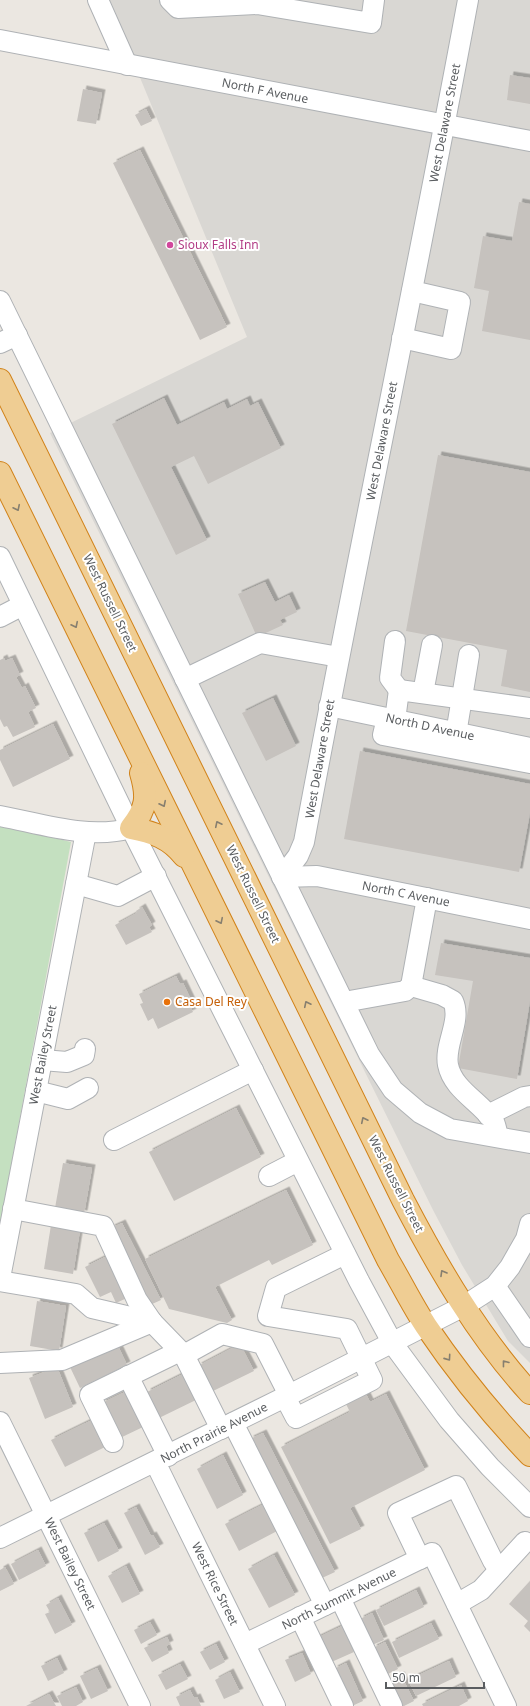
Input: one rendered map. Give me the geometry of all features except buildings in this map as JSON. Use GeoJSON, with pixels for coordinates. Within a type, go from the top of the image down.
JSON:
{"type":"FeatureCollection","features":[{"type":"Feature","properties":{"kind":"highway","name":"West Russell Street"},"geometry":{"type":"LineString","coordinates":[[0,380],[403,1200],[432,1254],[464,1306],[492,1347],[530,1393]]}},
{"type":"Feature","properties":{"kind":"highway"},"geometry":{"type":"LineString","coordinates":[[0,473],[357,1200],[388,1260],[426,1326],[461,1375],[490,1411],[530,1454]]}},
{"type":"Feature","properties":{"kind":"highway"},"geometry":{"type":"LineString","coordinates":[[120,717],[140,770],[146,795],[145,806],[131,828],[150,831],[164,838],[183,854],[198,875]]}},
{"type":"Feature","properties":{"kind":"street"},"geometry":{"type":"LineString","coordinates":[[98,0],[127,65]]}},
{"type":"Feature","properties":{"kind":"street"},"geometry":{"type":"LineString","coordinates":[[170,0],[178,8],[257,4],[370,23],[374,0]]}},
{"type":"Feature","properties":{"kind":"street","name":"West Delaware Street"},"geometry":{"type":"LineString","coordinates":[[282,877],[298,856],[304,842],[329,706],[445,125],[468,0]]}},
{"type":"Feature","properties":{"kind":"street","name":"North F Avenue"},"geometry":{"type":"LineString","coordinates":[[0,40],[530,141]]}},
{"type":"Feature","properties":{"kind":"street"},"geometry":{"type":"LineString","coordinates":[[402,338],[451,349],[460,302],[412,291]]}},
{"type":"Feature","properties":{"kind":"street"},"geometry":{"type":"LineString","coordinates":[[0,302],[8,339],[185,679],[369,1054],[393,1090],[420,1113],[450,1129],[530,1143]]}},
{"type":"Feature","properties":{"kind":"street"},"geometry":{"type":"LineString","coordinates":[[0,557],[131,828],[345,1254],[393,1344],[449,1420],[490,1467],[530,1507]]}},
{"type":"Feature","properties":{"kind":"street"},"geometry":{"type":"LineString","coordinates":[[0,617],[23,605]]}},
{"type":"Feature","properties":{"kind":"street"},"geometry":{"type":"LineString","coordinates":[[395,640],[390,678],[399,690],[530,708]]}},
{"type":"Feature","properties":{"kind":"street"},"geometry":{"type":"LineString","coordinates":[[185,679],[260,643],[339,657]]}},
{"type":"Feature","properties":{"kind":"street"},"geometry":{"type":"LineString","coordinates":[[423,693],[432,645]]}},
{"type":"Feature","properties":{"kind":"street"},"geometry":{"type":"LineString","coordinates":[[455,741],[469,655]]}},
{"type":"Feature","properties":{"kind":"street"},"geometry":{"type":"LineString","coordinates":[[399,690],[391,719],[383,735],[455,741],[530,763]]}},
{"type":"Feature","properties":{"kind":"street","name":"North D Avenue"},"geometry":{"type":"LineString","coordinates":[[329,706],[391,719]]}},
{"type":"Feature","properties":{"kind":"street","name":"North D Avenue"},"geometry":{"type":"LineString","coordinates":[[455,741],[530,748]]}},
{"type":"Feature","properties":{"kind":"street"},"geometry":{"type":"LineString","coordinates":[[0,816],[86,832],[102,833],[131,828]]}},
{"type":"Feature","properties":{"kind":"street","name":"West Bailey Street"},"geometry":{"type":"LineString","coordinates":[[0,1280],[86,832]]}},
{"type":"Feature","properties":{"kind":"street"},"geometry":{"type":"LineString","coordinates":[[76,884],[118,896],[156,876]]}},
{"type":"Feature","properties":{"kind":"street","name":"North C Avenue"},"geometry":{"type":"LineString","coordinates":[[282,877],[317,876],[530,918]]}},
{"type":"Feature","properties":{"kind":"street"},"geometry":{"type":"LineString","coordinates":[[344,1002],[405,991],[411,986],[428,898]]}},
{"type":"Feature","properties":{"kind":"street"},"geometry":{"type":"LineString","coordinates":[[411,986],[442,995],[453,1001],[457,1009],[448,1055],[448,1066],[455,1079],[465,1092],[495,1124],[498,1137]]}},
{"type":"Feature","properties":{"kind":"street"},"geometry":{"type":"LineString","coordinates":[[42,1060],[68,1062],[84,1055],[85,1049]]}},
{"type":"Feature","properties":{"kind":"street"},"geometry":{"type":"LineString","coordinates":[[114,1140],[253,1070]]}},
{"type":"Feature","properties":{"kind":"street"},"geometry":{"type":"LineString","coordinates":[[36,1091],[68,1099],[88,1088]]}},
{"type":"Feature","properties":{"kind":"street"},"geometry":{"type":"LineString","coordinates":[[488,1115],[524,1097],[530,1096]]}},
{"type":"Feature","properties":{"kind":"street"},"geometry":{"type":"LineString","coordinates":[[269,1176],[298,1161]]}},
{"type":"Feature","properties":{"kind":"street"},"geometry":{"type":"LineString","coordinates":[[13,1209],[103,1226],[137,1300],[152,1322],[182,1353],[333,1602],[392,1706]]}},
{"type":"Feature","properties":{"kind":"street"},"geometry":{"type":"LineString","coordinates":[[361,1359],[393,1344],[464,1306],[495,1286],[510,1268],[526,1239],[530,1224]]}},
{"type":"Feature","properties":{"kind":"street"},"geometry":{"type":"LineString","coordinates":[[113,1442],[90,1395],[128,1376],[222,1334],[263,1344],[296,1418],[372,1380],[347,1328],[268,1316],[276,1288],[345,1254]]}},
{"type":"Feature","properties":{"kind":"street"},"geometry":{"type":"LineString","coordinates":[[0,1280],[76,1294],[92,1308],[152,1322]]}},
{"type":"Feature","properties":{"kind":"street"},"geometry":{"type":"LineString","coordinates":[[495,1286],[530,1337]]}},
{"type":"Feature","properties":{"kind":"street"},"geometry":{"type":"LineString","coordinates":[[0,1363],[62,1360],[152,1322]]}},
{"type":"Feature","properties":{"kind":"street","name":"West Rice Street"},"geometry":{"type":"LineString","coordinates":[[128,1376],[161,1459],[245,1644],[275,1706]]}},
{"type":"Feature","properties":{"kind":"street","name":"North Prairie Avenue"},"geometry":{"type":"LineString","coordinates":[[0,1538],[287,1396]]}},
{"type":"Feature","properties":{"kind":"street","name":"West Bailey Street"},"geometry":{"type":"LineString","coordinates":[[0,1422],[135,1704]]}},
{"type":"Feature","properties":{"kind":"street"},"geometry":{"type":"LineString","coordinates":[[499,1570],[493,1561],[456,1486],[398,1513],[457,1604],[506,1706]]}},
{"type":"Feature","properties":{"kind":"street"},"geometry":{"type":"LineString","coordinates":[[457,1604],[480,1590],[525,1542]]}},
{"type":"Feature","properties":{"kind":"street","name":"North Summit Avenue"},"geometry":{"type":"LineString","coordinates":[[245,1644],[426,1556]]}},
{"type":"Feature","properties":{"kind":"street"},"geometry":{"type":"LineString","coordinates":[[300,1617],[343,1706]]}},
{"type":"Feature","properties":{"kind":"shaded area"},"geometry":{"type":"Polygon","coordinates":[[[108,0],[530,0],[530,1363],[508,1341],[462,1265],[433,1210],[50,433],[247,337],[108,0]]]}},
{"type":"Feature","properties":{"kind":"green space"},"geometry":{"type":"Polygon","coordinates":[[[0,825],[71,842],[0,1225],[0,825]]]}},
{"type":"Feature","properties":{"kind":"place","name":"Sioux Falls Inn"},"geometry":{"type":"Point","coordinates":[170,245]}},
{"type":"Feature","properties":{"kind":"place","name":"Casa Del Rey"},"geometry":{"type":"Point","coordinates":[167,1002]}}]}
